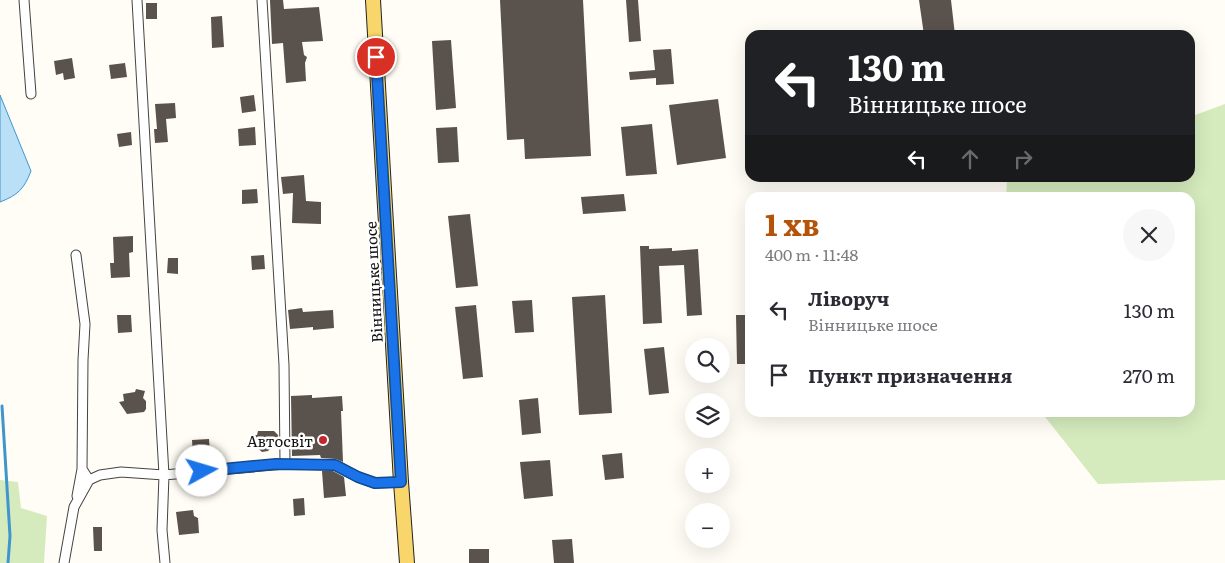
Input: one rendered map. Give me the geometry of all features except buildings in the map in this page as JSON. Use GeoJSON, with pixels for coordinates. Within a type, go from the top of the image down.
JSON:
{"type":"FeatureCollection","features":[{"type":"Feature","properties":{"kind":"main road","name":"Вінницьке шосе"},"geometry":{"type":"LineString","coordinates":[[373,0],[407,563]]}},
{"type":"Feature","properties":{"kind":"street"},"geometry":{"type":"LineString","coordinates":[[24,0],[30,94]]}},
{"type":"Feature","properties":{"kind":"street"},"geometry":{"type":"LineString","coordinates":[[136,0],[164,475],[162,530],[165,563]]}},
{"type":"Feature","properties":{"kind":"street"},"geometry":{"type":"LineString","coordinates":[[262,0],[284,365],[285,464]]}},
{"type":"Feature","properties":{"kind":"street"},"geometry":{"type":"LineString","coordinates":[[64,563],[82,469],[85,324],[76,255]]}},
{"type":"Feature","properties":{"kind":"street"},"geometry":{"type":"LineString","coordinates":[[74,507],[89,480],[100,475],[121,472],[164,475],[285,464],[335,465],[358,477],[375,483],[401,482]]}},
{"type":"Feature","properties":{"kind":"street"},"geometry":{"type":"LineString","coordinates":[[82,469],[89,480]]}},
{"type":"Feature","properties":{"kind":"green space"},"geometry":{"type":"Polygon","coordinates":[[[1225,104],[1225,480],[1098,484],[1045,417],[1195,417],[1195,192],[1006,192],[1007,182],[1195,182],[1195,115],[1225,104]]]}},
{"type":"Feature","properties":{"kind":"green space"},"geometry":{"type":"Polygon","coordinates":[[[0,480],[18,482],[21,508],[47,516],[44,563],[0,563],[0,480]]]}},
{"type":"Feature","properties":{"kind":"water"},"geometry":{"type":"Polygon","coordinates":[[[0,95],[31,171],[20,191],[0,202],[0,95]]]}},
{"type":"Feature","properties":{"kind":"waterway"},"geometry":{"type":"LineString","coordinates":[[2,406],[10,536],[8,563]]}},
{"type":"Feature","properties":{"kind":"place","name":"Автосвіт"},"geometry":{"type":"Point","coordinates":[323,440]}},
{"type":"Feature","properties":{"kind":"route"},"geometry":{"type":"LineString","coordinates":[[202,471],[276,464],[335,465],[358,477],[375,483],[401,482],[376,57]]}}]}
